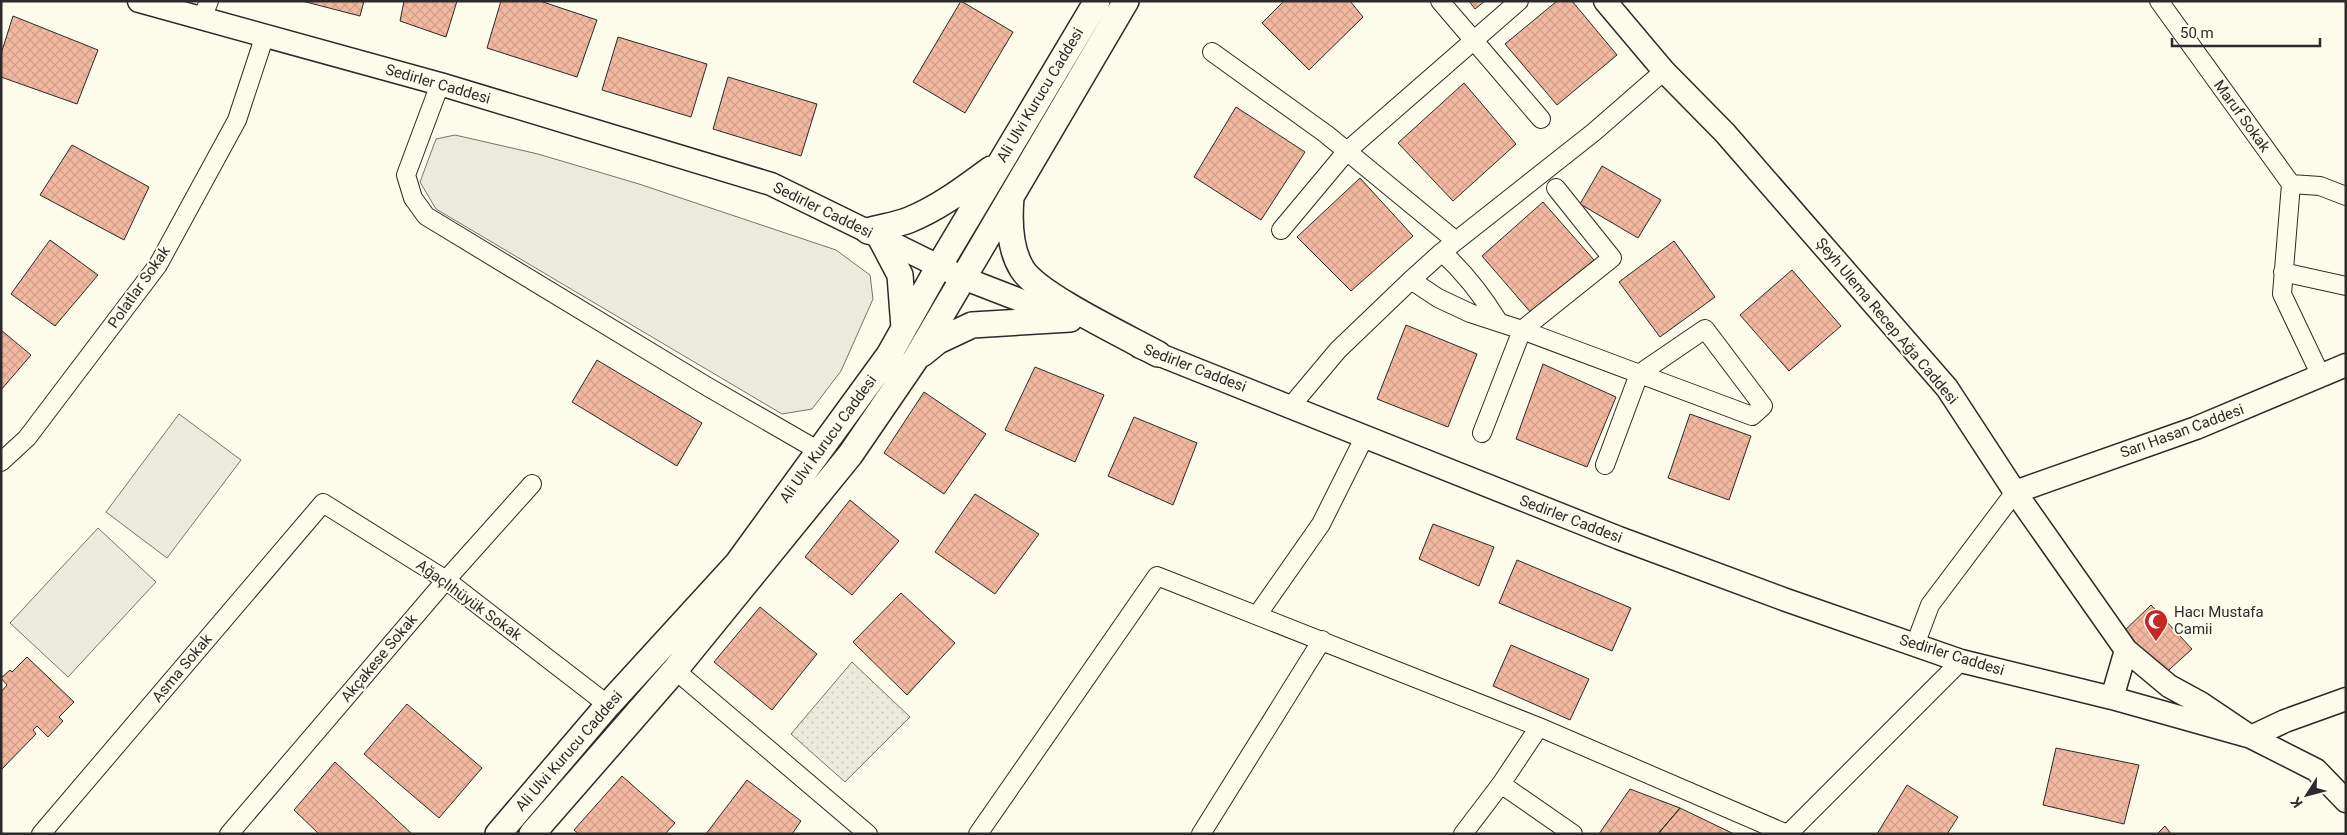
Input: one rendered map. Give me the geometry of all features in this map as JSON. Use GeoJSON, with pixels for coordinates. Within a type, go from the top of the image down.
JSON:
{"type":"FeatureCollection","features":[{"type":"Feature","properties":{"kind":"main road","name":"Ali Ulvi Kurucu Caddesi"},"geometry":{"type":"LineString","coordinates":[[498,834],[608,705],[736,564],[889,355],[939,266],[1096,1]]}},
{"type":"Feature","properties":{"kind":"main road","name":"Ali Ulvi Kurucu Caddesi"},"geometry":{"type":"LineString","coordinates":[[532,834],[675,670],[850,455],[915,360],[1126,1]]}},
{"type":"Feature","properties":{"kind":"main road"},"geometry":{"type":"LineString","coordinates":[[904,328],[900,275],[874,234],[932,209],[959,193],[1001,162]]}},
{"type":"Feature","properties":{"kind":"main road"},"geometry":{"type":"LineString","coordinates":[[1011,196],[1009,224],[1014,248],[1022,269],[1041,289],[1158,354]]}},
{"type":"Feature","properties":{"kind":"main road"},"geometry":{"type":"LineString","coordinates":[[915,360],[938,341],[972,325],[1070,319]]}},
{"type":"Feature","properties":{"kind":"street","name":"Sedirler Caddesi"},"geometry":{"type":"LineString","coordinates":[[139,1],[206,9],[265,35],[440,84],[771,184],[963,278],[1291,406],[1364,438],[1628,542],[1961,661],[2112,698],[2251,737]]}},
{"type":"Feature","properties":{"kind":"street"},"geometry":{"type":"LineString","coordinates":[[1440,1],[1541,119]]}},
{"type":"Feature","properties":{"kind":"street"},"geometry":{"type":"LineString","coordinates":[[1281,230],[1347,151],[1519,1]]}},
{"type":"Feature","properties":{"kind":"street","name":"Şeyh Ulema Recep Ağa Caddesi"},"geometry":{"type":"LineString","coordinates":[[1605,1],[1664,70],[1724,132],[1947,388],[2015,492],[2126,650],[2168,686],[2202,704],[2251,737]]}},
{"type":"Feature","properties":{"kind":"street","name":"Maruf Sokak"},"geometry":{"type":"LineString","coordinates":[[2159,1],[2291,184]]}},
{"type":"Feature","properties":{"kind":"street","name":"Polatlar Sokak"},"geometry":{"type":"LineString","coordinates":[[1,462],[27,438],[158,265],[237,120],[265,35]]}},
{"type":"Feature","properties":{"kind":"street"},"geometry":{"type":"LineString","coordinates":[[1212,52],[1347,151],[1449,246],[1461,269],[1482,295],[1498,321]]}},
{"type":"Feature","properties":{"kind":"street"},"geometry":{"type":"LineString","coordinates":[[1291,406],[1338,350],[1411,280],[1449,246],[1594,132],[1664,70]]}},
{"type":"Feature","properties":{"kind":"street"},"geometry":{"type":"LineString","coordinates":[[440,84],[406,175],[413,198],[426,216],[708,387],[820,451]]}},
{"type":"Feature","properties":{"kind":"street"},"geometry":{"type":"LineString","coordinates":[[2321,376],[2282,294],[2291,184],[2320,186],[2346,196]]}},
{"type":"Feature","properties":{"kind":"street"},"geometry":{"type":"LineString","coordinates":[[1482,433],[1522,330],[1612,258],[1556,188]]}},
{"type":"Feature","properties":{"kind":"street"},"geometry":{"type":"LineString","coordinates":[[2283,272],[2346,286]]}},
{"type":"Feature","properties":{"kind":"street"},"geometry":{"type":"LineString","coordinates":[[1411,280],[1438,298],[1470,313],[1498,321],[1639,374],[1752,416],[1763,406],[1705,329],[1639,374],[1605,465]]}},
{"type":"Feature","properties":{"kind":"street","name":"Sarı Hasan Caddesi"},"geometry":{"type":"LineString","coordinates":[[2015,492],[2196,428],[2346,365]]}},
{"type":"Feature","properties":{"kind":"street"},"geometry":{"type":"LineString","coordinates":[[1258,614],[1321,524],[1364,438]]}},
{"type":"Feature","properties":{"kind":"street","name":"Akçakese Sokak"},"geometry":{"type":"LineString","coordinates":[[230,834],[446,580],[532,484]]}},
{"type":"Feature","properties":{"kind":"street"},"geometry":{"type":"LineString","coordinates":[[1915,645],[1930,605],[2015,492]]}},
{"type":"Feature","properties":{"kind":"street","name":"Ağaçlıhüyük Sokak"},"geometry":{"type":"LineString","coordinates":[[322,503],[446,580],[608,705]]}},
{"type":"Feature","properties":{"kind":"street","name":"Asma Sokak"},"geometry":{"type":"LineString","coordinates":[[41,834],[322,503]]}},
{"type":"Feature","properties":{"kind":"street"},"geometry":{"type":"LineString","coordinates":[[978,834],[1157,576],[1258,614],[1539,727],[1788,834],[1961,661]]}},
{"type":"Feature","properties":{"kind":"street"},"geometry":{"type":"LineString","coordinates":[[1201,834],[1322,640]]}},
{"type":"Feature","properties":{"kind":"street"},"geometry":{"type":"LineString","coordinates":[[2112,698],[2126,650]]}},
{"type":"Feature","properties":{"kind":"street"},"geometry":{"type":"LineString","coordinates":[[675,670],[868,834]]}},
{"type":"Feature","properties":{"kind":"street"},"geometry":{"type":"LineString","coordinates":[[2251,737],[2297,716],[2346,699]]}},
{"type":"Feature","properties":{"kind":"street"},"geometry":{"type":"LineString","coordinates":[[1463,834],[1501,784],[1539,727]]}},
{"type":"Feature","properties":{"kind":"street"},"geometry":{"type":"LineString","coordinates":[[2251,737],[2316,770],[2346,801]]}},
{"type":"Feature","properties":{"kind":"street"},"geometry":{"type":"LineString","coordinates":[[1501,784],[1573,834]]}},
{"type":"Feature","properties":{"kind":"shaded area"},"geometry":{"type":"Polygon","coordinates":[[[455,135],[538,154],[639,184],[836,250],[870,275],[873,299],[841,371],[812,409],[782,414],[436,209],[420,182],[436,139],[455,135]]]}},
{"type":"Feature","properties":{"kind":"shaded area"},"geometry":{"type":"Polygon","coordinates":[[[179,414],[241,460],[167,558],[106,512],[179,414]]]}},
{"type":"Feature","properties":{"kind":"shaded area"},"geometry":{"type":"Polygon","coordinates":[[[98,528],[156,582],[68,677],[10,623],[98,528]]]}},
{"type":"Feature","properties":{"kind":"shaded area"},"geometry":{"type":"Polygon","coordinates":[[[852,662],[910,717],[845,782],[791,734],[852,662]]]}},
{"type":"Feature","properties":{"kind":"building"},"geometry":{"type":"Polygon","coordinates":[[[302,1],[364,1],[360,16],[302,1]]]}},
{"type":"Feature","properties":{"kind":"building"},"geometry":{"type":"Polygon","coordinates":[[[404,1],[457,1],[446,37],[400,21],[404,1]]]}},
{"type":"Feature","properties":{"kind":"building"},"geometry":{"type":"Polygon","coordinates":[[[501,1],[540,1],[597,20],[577,77],[487,48],[501,1]]]}},
{"type":"Feature","properties":{"kind":"building"},"geometry":{"type":"Polygon","coordinates":[[[961,1],[1013,32],[965,113],[913,82],[961,1]]]}},
{"type":"Feature","properties":{"kind":"building"},"geometry":{"type":"Polygon","coordinates":[[[1284,1],[1350,1],[1363,17],[1309,70],[1262,23],[1284,1]]]}},
{"type":"Feature","properties":{"kind":"building"},"geometry":{"type":"Polygon","coordinates":[[[1469,1],[1485,1],[1475,9],[1469,1]]]}},
{"type":"Feature","properties":{"kind":"building"},"geometry":{"type":"Polygon","coordinates":[[[1557,1],[1572,1],[1617,55],[1557,105],[1505,44],[1557,1]]]}},
{"type":"Feature","properties":{"kind":"building"},"geometry":{"type":"Polygon","coordinates":[[[13,16],[98,50],[77,104],[1,77],[1,54],[13,16]]]}},
{"type":"Feature","properties":{"kind":"building"},"geometry":{"type":"Polygon","coordinates":[[[618,37],[707,64],[691,117],[602,90],[618,37]]]}},
{"type":"Feature","properties":{"kind":"building"},"geometry":{"type":"Polygon","coordinates":[[[728,77],[817,104],[801,156],[713,129],[728,77]]]}},
{"type":"Feature","properties":{"kind":"building"},"geometry":{"type":"Polygon","coordinates":[[[1464,83],[1516,144],[1453,201],[1398,143],[1464,83]]]}},
{"type":"Feature","properties":{"kind":"building"},"geometry":{"type":"Polygon","coordinates":[[[1236,107],[1305,152],[1261,220],[1194,177],[1236,107]]]}},
{"type":"Feature","properties":{"kind":"building"},"geometry":{"type":"Polygon","coordinates":[[[72,145],[149,187],[124,240],[40,195],[72,145]]]}},
{"type":"Feature","properties":{"kind":"building"},"geometry":{"type":"Polygon","coordinates":[[[1602,166],[1661,200],[1638,238],[1580,204],[1602,166]]]}},
{"type":"Feature","properties":{"kind":"building"},"geometry":{"type":"Polygon","coordinates":[[[1360,178],[1413,236],[1351,291],[1297,237],[1360,178]]]}},
{"type":"Feature","properties":{"kind":"building"},"geometry":{"type":"Polygon","coordinates":[[[1543,202],[1594,260],[1532,314],[1482,256],[1543,202]]]}},
{"type":"Feature","properties":{"kind":"building"},"geometry":{"type":"Polygon","coordinates":[[[50,240],[98,275],[55,326],[11,294],[50,240]]]}},
{"type":"Feature","properties":{"kind":"building"},"geometry":{"type":"Polygon","coordinates":[[[1674,241],[1715,297],[1660,337],[1619,282],[1674,241]]]}},
{"type":"Feature","properties":{"kind":"building"},"geometry":{"type":"Polygon","coordinates":[[[1792,270],[1841,326],[1789,371],[1740,315],[1792,270]]]}},
{"type":"Feature","properties":{"kind":"building"},"geometry":{"type":"Polygon","coordinates":[[[1406,325],[1477,354],[1448,427],[1377,399],[1406,325]]]}},
{"type":"Feature","properties":{"kind":"building"},"geometry":{"type":"Polygon","coordinates":[[[1,330],[31,355],[1,390],[1,330]]]}},
{"type":"Feature","properties":{"kind":"building"},"geometry":{"type":"Polygon","coordinates":[[[597,360],[702,423],[677,466],[572,402],[597,360]]]}},
{"type":"Feature","properties":{"kind":"building"},"geometry":{"type":"Polygon","coordinates":[[[1543,364],[1616,397],[1587,467],[1516,439],[1543,364]]]}},
{"type":"Feature","properties":{"kind":"building"},"geometry":{"type":"Polygon","coordinates":[[[1035,367],[1104,395],[1075,462],[1005,430],[1035,367]]]}},
{"type":"Feature","properties":{"kind":"building"},"geometry":{"type":"Polygon","coordinates":[[[924,392],[986,434],[944,494],[884,453],[924,392]]]}},
{"type":"Feature","properties":{"kind":"building"},"geometry":{"type":"Polygon","coordinates":[[[1690,414],[1751,436],[1729,500],[1668,478],[1690,414]]]}},
{"type":"Feature","properties":{"kind":"building"},"geometry":{"type":"Polygon","coordinates":[[[1134,417],[1197,443],[1173,505],[1108,476],[1134,417]]]}},
{"type":"Feature","properties":{"kind":"building"},"geometry":{"type":"Polygon","coordinates":[[[975,494],[1039,534],[995,594],[935,552],[975,494]]]}},
{"type":"Feature","properties":{"kind":"building"},"geometry":{"type":"Polygon","coordinates":[[[850,500],[899,541],[852,595],[805,557],[850,500]]]}},
{"type":"Feature","properties":{"kind":"building"},"geometry":{"type":"Polygon","coordinates":[[[1433,524],[1494,547],[1479,586],[1419,559],[1433,524]]]}},
{"type":"Feature","properties":{"kind":"building"},"geometry":{"type":"Polygon","coordinates":[[[1517,560],[1631,608],[1612,651],[1499,603],[1517,560]]]}},
{"type":"Feature","properties":{"kind":"building"},"geometry":{"type":"Polygon","coordinates":[[[901,593],[955,643],[907,695],[853,642],[901,593]]]}},
{"type":"Feature","properties":{"kind":"building","name":"Hacı Mustafa Camii"},"geometry":{"type":"Polygon","coordinates":[[[2151,605],[2192,649],[2160,678],[2120,635],[2151,605]]]}},
{"type":"Feature","properties":{"kind":"building"},"geometry":{"type":"Polygon","coordinates":[[[760,607],[817,654],[772,710],[714,662],[760,607]]]}},
{"type":"Feature","properties":{"kind":"building"},"geometry":{"type":"Polygon","coordinates":[[[1511,645],[1589,679],[1570,720],[1493,686],[1511,645]]]}},
{"type":"Feature","properties":{"kind":"building"},"geometry":{"type":"Polygon","coordinates":[[[27,657],[74,702],[59,717],[63,721],[48,737],[37,726],[33,730],[36,734],[1,770],[1,692],[7,685],[1,678],[10,670],[12,672],[27,657]]]}},
{"type":"Feature","properties":{"kind":"building"},"geometry":{"type":"Polygon","coordinates":[[[407,704],[482,768],[439,818],[364,754],[407,704]]]}},
{"type":"Feature","properties":{"kind":"building"},"geometry":{"type":"Polygon","coordinates":[[[2056,748],[2139,765],[2124,824],[2043,805],[2056,748]]]}},
{"type":"Feature","properties":{"kind":"building"},"geometry":{"type":"Polygon","coordinates":[[[335,762],[412,834],[319,834],[294,810],[335,762]]]}},
{"type":"Feature","properties":{"kind":"building"},"geometry":{"type":"Polygon","coordinates":[[[622,776],[675,823],[665,834],[579,834],[574,830],[622,776]]]}},
{"type":"Feature","properties":{"kind":"building"},"geometry":{"type":"Polygon","coordinates":[[[747,780],[801,821],[792,834],[706,834],[747,780]]]}},
{"type":"Feature","properties":{"kind":"building"},"geometry":{"type":"Polygon","coordinates":[[[1907,785],[1958,817],[1947,834],[1877,834],[1907,785]]]}},
{"type":"Feature","properties":{"kind":"building"},"geometry":{"type":"Polygon","coordinates":[[[1630,789],[1680,808],[1658,834],[1599,834],[1630,789]]]}},
{"type":"Feature","properties":{"kind":"building"},"geometry":{"type":"Polygon","coordinates":[[[1680,808],[1734,834],[1658,834],[1680,808]]]}},
{"type":"Feature","properties":{"kind":"building"},"geometry":{"type":"Polygon","coordinates":[[[2165,826],[2171,834],[2157,834],[2165,826]]]}},
{"type":"Feature","properties":{"kind":"place","name":"Hacı Mustafa Camii"},"geometry":{"type":"Point","coordinates":[2156,642]}}]}
